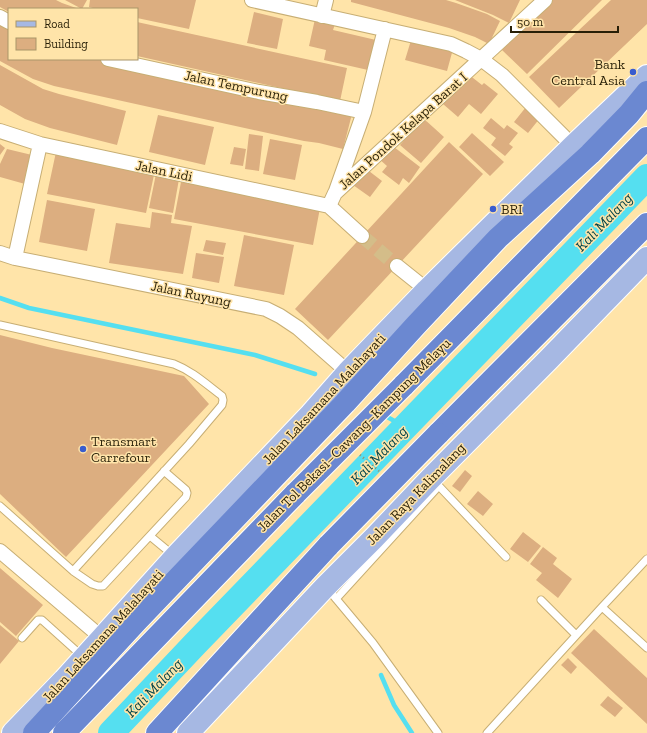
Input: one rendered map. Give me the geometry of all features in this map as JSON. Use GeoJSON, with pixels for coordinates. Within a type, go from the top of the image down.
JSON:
{"type":"FeatureCollection","features":[{"type":"Feature","properties":{"kind":"highway"},"geometry":{"type":"LineString","coordinates":[[34,733],[135,623],[345,403],[498,238],[590,154],[629,114],[647,92]]}},
{"type":"Feature","properties":{"kind":"highway","name":"Jalan Tol Bekasi–Cawang–Kampung Melayu"},"geometry":{"type":"LineString","coordinates":[[64,733],[296,493],[647,138]]}},
{"type":"Feature","properties":{"kind":"highway"},"geometry":{"type":"LineString","coordinates":[[157,733],[329,545],[647,224]]}},
{"type":"Feature","properties":{"kind":"main road","name":"Jalan Laksamana Malahayati"},"geometry":{"type":"LineString","coordinates":[[13,733],[427,290],[573,146],[647,76]]}},
{"type":"Feature","properties":{"kind":"main road","name":"Jalan Raya Kalimalang"},"geometry":{"type":"LineString","coordinates":[[188,733],[331,593],[374,538],[435,482],[548,359],[645,265]]}},
{"type":"Feature","properties":{"kind":"street"},"geometry":{"type":"LineString","coordinates":[[252,0],[451,44],[481,59],[502,75],[573,146]]}},
{"type":"Feature","properties":{"kind":"street"},"geometry":{"type":"LineString","coordinates":[[322,16],[326,0]]}},
{"type":"Feature","properties":{"kind":"street","name":"Jalan Pondok Kelapa Barat I"},"geometry":{"type":"LineString","coordinates":[[329,206],[335,193],[481,59],[539,2]]}},
{"type":"Feature","properties":{"kind":"street"},"geometry":{"type":"LineString","coordinates":[[335,193],[364,112],[385,29]]}},
{"type":"Feature","properties":{"kind":"street","name":"Jalan Tempurung"},"geometry":{"type":"LineString","coordinates":[[113,60],[258,92],[364,112]]}},
{"type":"Feature","properties":{"kind":"street","name":"Jalan Lidi"},"geometry":{"type":"LineString","coordinates":[[0,131],[40,144],[329,206]]}},
{"type":"Feature","properties":{"kind":"street"},"geometry":{"type":"LineString","coordinates":[[15,258],[40,144]]}},
{"type":"Feature","properties":{"kind":"street"},"geometry":{"type":"LineString","coordinates":[[329,206],[362,236]]}},
{"type":"Feature","properties":{"kind":"street","name":"Jalan Ruyung"},"geometry":{"type":"LineString","coordinates":[[0,253],[15,258],[266,309],[298,328],[346,375]]}},
{"type":"Feature","properties":{"kind":"street"},"geometry":{"type":"LineString","coordinates":[[397,266],[427,290]]}},
{"type":"Feature","properties":{"kind":"street"},"geometry":{"type":"LineString","coordinates":[[0,551],[102,638]]}},
{"type":"Feature","properties":{"kind":"lane"},"geometry":{"type":"LineString","coordinates":[[0,325],[174,364],[183,367],[222,396],[222,405],[189,444],[73,571]]}},
{"type":"Feature","properties":{"kind":"lane"},"geometry":{"type":"LineString","coordinates":[[0,506],[73,571],[92,584],[103,586],[186,497],[186,490],[164,471]]}},
{"type":"Feature","properties":{"kind":"lane"},"geometry":{"type":"LineString","coordinates":[[435,482],[506,557]]}},
{"type":"Feature","properties":{"kind":"lane"},"geometry":{"type":"LineString","coordinates":[[150,536],[176,557]]}},
{"type":"Feature","properties":{"kind":"lane"},"geometry":{"type":"LineString","coordinates":[[487,733],[602,606],[647,559]]}},
{"type":"Feature","properties":{"kind":"lane"},"geometry":{"type":"LineString","coordinates":[[331,593],[373,643],[438,733]]}},
{"type":"Feature","properties":{"kind":"lane"},"geometry":{"type":"LineString","coordinates":[[541,600],[576,635]]}},
{"type":"Feature","properties":{"kind":"lane"},"geometry":{"type":"LineString","coordinates":[[602,606],[647,648]]}},
{"type":"Feature","properties":{"kind":"lane"},"geometry":{"type":"LineString","coordinates":[[22,638],[38,620],[42,620],[84,658]]}},
{"type":"Feature","properties":{"kind":"path"},"geometry":{"type":"LineString","coordinates":[[356,452],[380,472]]}},
{"type":"Feature","properties":{"kind":"building"},"geometry":{"type":"Polygon","coordinates":[[[0,0],[56,0],[76,8],[8,8],[8,11],[0,7],[0,0]]]}},
{"type":"Feature","properties":{"kind":"building"},"geometry":{"type":"Polygon","coordinates":[[[65,0],[87,0],[83,8],[65,0]]]}},
{"type":"Feature","properties":{"kind":"building"},"geometry":{"type":"Polygon","coordinates":[[[90,0],[196,0],[189,29],[138,18],[138,8],[89,7],[90,0]]]}},
{"type":"Feature","properties":{"kind":"building"},"geometry":{"type":"Polygon","coordinates":[[[351,0],[446,0],[487,14],[500,21],[489,44],[475,37],[449,28],[351,2],[351,0]]]}},
{"type":"Feature","properties":{"kind":"building"},"geometry":{"type":"Polygon","coordinates":[[[455,0],[520,0],[509,23],[455,0]]]}},
{"type":"Feature","properties":{"kind":"building"},"geometry":{"type":"Polygon","coordinates":[[[553,0],[602,0],[527,74],[502,50],[553,0]]]}},
{"type":"Feature","properties":{"kind":"building"},"geometry":{"type":"Polygon","coordinates":[[[611,0],[647,0],[647,24],[559,108],[529,77],[611,0]]]}},
{"type":"Feature","properties":{"kind":"building"},"geometry":{"type":"Polygon","coordinates":[[[254,12],[283,19],[277,49],[247,43],[254,12]]]}},
{"type":"Feature","properties":{"kind":"building"},"geometry":{"type":"Polygon","coordinates":[[[0,19],[8,23],[8,60],[106,60],[352,114],[343,149],[54,86],[33,79],[0,61],[0,19]]]}},
{"type":"Feature","properties":{"kind":"building"},"geometry":{"type":"Polygon","coordinates":[[[315,19],[335,24],[333,30],[376,40],[368,70],[324,60],[326,50],[309,46],[315,19]]]}},
{"type":"Feature","properties":{"kind":"building"},"geometry":{"type":"Polygon","coordinates":[[[138,22],[347,68],[340,101],[138,56],[138,22]]]}},
{"type":"Feature","properties":{"kind":"building"},"geometry":{"type":"Polygon","coordinates":[[[412,37],[453,49],[447,71],[405,60],[412,37]]]}},
{"type":"Feature","properties":{"kind":"building"},"geometry":{"type":"Polygon","coordinates":[[[0,65],[43,89],[126,111],[117,145],[50,128],[25,119],[0,105],[0,65]]]}},
{"type":"Feature","properties":{"kind":"building"},"geometry":{"type":"Polygon","coordinates":[[[468,74],[482,85],[484,83],[498,94],[481,114],[469,104],[458,117],[443,104],[468,74]]]}},
{"type":"Feature","properties":{"kind":"building"},"geometry":{"type":"Polygon","coordinates":[[[526,107],[540,118],[528,133],[514,122],[526,107]]]}},
{"type":"Feature","properties":{"kind":"building"},"geometry":{"type":"Polygon","coordinates":[[[158,115],[214,127],[205,165],[149,152],[158,115]]]}},
{"type":"Feature","properties":{"kind":"building"},"geometry":{"type":"Polygon","coordinates":[[[423,118],[444,137],[421,163],[400,145],[423,118]]]}},
{"type":"Feature","properties":{"kind":"building"},"geometry":{"type":"Polygon","coordinates":[[[491,118],[504,129],[507,125],[518,133],[509,144],[513,147],[505,156],[491,145],[496,138],[483,128],[491,118]]]}},
{"type":"Feature","properties":{"kind":"building"},"geometry":{"type":"Polygon","coordinates":[[[472,133],[504,162],[490,176],[459,147],[472,133]]]}},
{"type":"Feature","properties":{"kind":"building"},"geometry":{"type":"Polygon","coordinates":[[[249,134],[263,136],[259,171],[245,169],[249,134]]]}},
{"type":"Feature","properties":{"kind":"building"},"geometry":{"type":"Polygon","coordinates":[[[270,139],[302,145],[295,180],[263,174],[270,139]]]}},
{"type":"Feature","properties":{"kind":"building"},"geometry":{"type":"Polygon","coordinates":[[[449,142],[483,174],[328,340],[295,309],[449,142]]]}},
{"type":"Feature","properties":{"kind":"building"},"geometry":{"type":"Polygon","coordinates":[[[0,144],[5,148],[0,155],[0,144]]]}},
{"type":"Feature","properties":{"kind":"building"},"geometry":{"type":"Polygon","coordinates":[[[234,147],[246,149],[243,166],[230,164],[234,147]]]}},
{"type":"Feature","properties":{"kind":"building"},"geometry":{"type":"Polygon","coordinates":[[[394,147],[420,167],[409,183],[403,178],[399,185],[382,172],[387,166],[378,158],[394,147]]]}},
{"type":"Feature","properties":{"kind":"building"},"geometry":{"type":"Polygon","coordinates":[[[7,149],[32,155],[25,184],[0,177],[0,164],[7,149]]]}},
{"type":"Feature","properties":{"kind":"building"},"geometry":{"type":"Polygon","coordinates":[[[56,152],[155,170],[146,213],[47,194],[56,152]]]}},
{"type":"Feature","properties":{"kind":"building"},"geometry":{"type":"Polygon","coordinates":[[[365,168],[382,181],[370,197],[353,185],[365,168]]]}},
{"type":"Feature","properties":{"kind":"building"},"geometry":{"type":"Polygon","coordinates":[[[156,174],[179,179],[173,213],[149,208],[156,174]]]}},
{"type":"Feature","properties":{"kind":"building"},"geometry":{"type":"Polygon","coordinates":[[[181,182],[320,208],[313,245],[174,219],[181,182]]]}},
{"type":"Feature","properties":{"kind":"building"},"geometry":{"type":"Polygon","coordinates":[[[47,200],[95,209],[87,251],[39,242],[47,200]]]}},
{"type":"Feature","properties":{"kind":"building"},"geometry":{"type":"Polygon","coordinates":[[[152,212],[172,215],[171,223],[192,226],[183,274],[109,263],[116,223],[150,228],[152,212]]]}},
{"type":"Feature","properties":{"kind":"building"},"geometry":{"type":"Polygon","coordinates":[[[244,235],[294,245],[284,295],[234,286],[244,235]]]}},
{"type":"Feature","properties":{"kind":"building"},"geometry":{"type":"Polygon","coordinates":[[[206,240],[226,243],[223,255],[203,251],[206,240]]]}},
{"type":"Feature","properties":{"kind":"building"},"geometry":{"type":"Polygon","coordinates":[[[196,253],[224,257],[219,283],[192,278],[196,253]]]}},
{"type":"Feature","properties":{"kind":"building","name":"Transmart Carrefour"},"geometry":{"type":"Polygon","coordinates":[[[0,335],[52,348],[184,376],[209,404],[66,557],[0,494],[0,335]]]}},
{"type":"Feature","properties":{"kind":"building"},"geometry":{"type":"Polygon","coordinates":[[[465,470],[472,476],[460,492],[452,486],[465,470]]]}},
{"type":"Feature","properties":{"kind":"building"},"geometry":{"type":"Polygon","coordinates":[[[478,491],[493,504],[483,516],[467,504],[478,491]]]}},
{"type":"Feature","properties":{"kind":"building"},"geometry":{"type":"Polygon","coordinates":[[[523,532],[541,546],[528,562],[510,549],[523,532]]]}},
{"type":"Feature","properties":{"kind":"building"},"geometry":{"type":"Polygon","coordinates":[[[543,547],[557,558],[553,564],[572,579],[558,598],[536,580],[542,573],[530,564],[543,547]]]}},
{"type":"Feature","properties":{"kind":"building"},"geometry":{"type":"Polygon","coordinates":[[[0,568],[43,605],[16,636],[0,622],[0,568]]]}},
{"type":"Feature","properties":{"kind":"building"},"geometry":{"type":"Polygon","coordinates":[[[0,625],[19,641],[0,664],[0,625]]]}},
{"type":"Feature","properties":{"kind":"building"},"geometry":{"type":"Polygon","coordinates":[[[594,629],[647,678],[647,724],[571,653],[594,629]]]}},
{"type":"Feature","properties":{"kind":"building"},"geometry":{"type":"Polygon","coordinates":[[[568,658],[577,667],[571,674],[561,665],[568,658]]]}},
{"type":"Feature","properties":{"kind":"building"},"geometry":{"type":"Polygon","coordinates":[[[608,696],[623,708],[615,717],[600,705],[608,696]]]}},
{"type":"Feature","properties":{"kind":"waterway","name":"Kali Malang"},"geometry":{"type":"LineString","coordinates":[[111,733],[195,644],[647,177]]}},
{"type":"Feature","properties":{"kind":"waterway"},"geometry":{"type":"LineString","coordinates":[[0,298],[29,308],[255,355],[315,374]]}},
{"type":"Feature","properties":{"kind":"waterway"},"geometry":{"type":"LineString","coordinates":[[382,414],[405,427]]}},
{"type":"Feature","properties":{"kind":"waterway"},"geometry":{"type":"LineString","coordinates":[[381,675],[394,705],[412,733]]}},
{"type":"Feature","properties":{"kind":"tunnel"},"geometry":{"type":"LineString","coordinates":[[362,236],[397,266]]}},
{"type":"Feature","properties":{"kind":"place","name":"Bank Central Asia"},"geometry":{"type":"Point","coordinates":[633,72]}},
{"type":"Feature","properties":{"kind":"place","name":"BRI"},"geometry":{"type":"Point","coordinates":[493,209]}},
{"type":"Feature","properties":{"kind":"place","name":"Transmart Carrefour"},"geometry":{"type":"Point","coordinates":[83,449]}}]}
